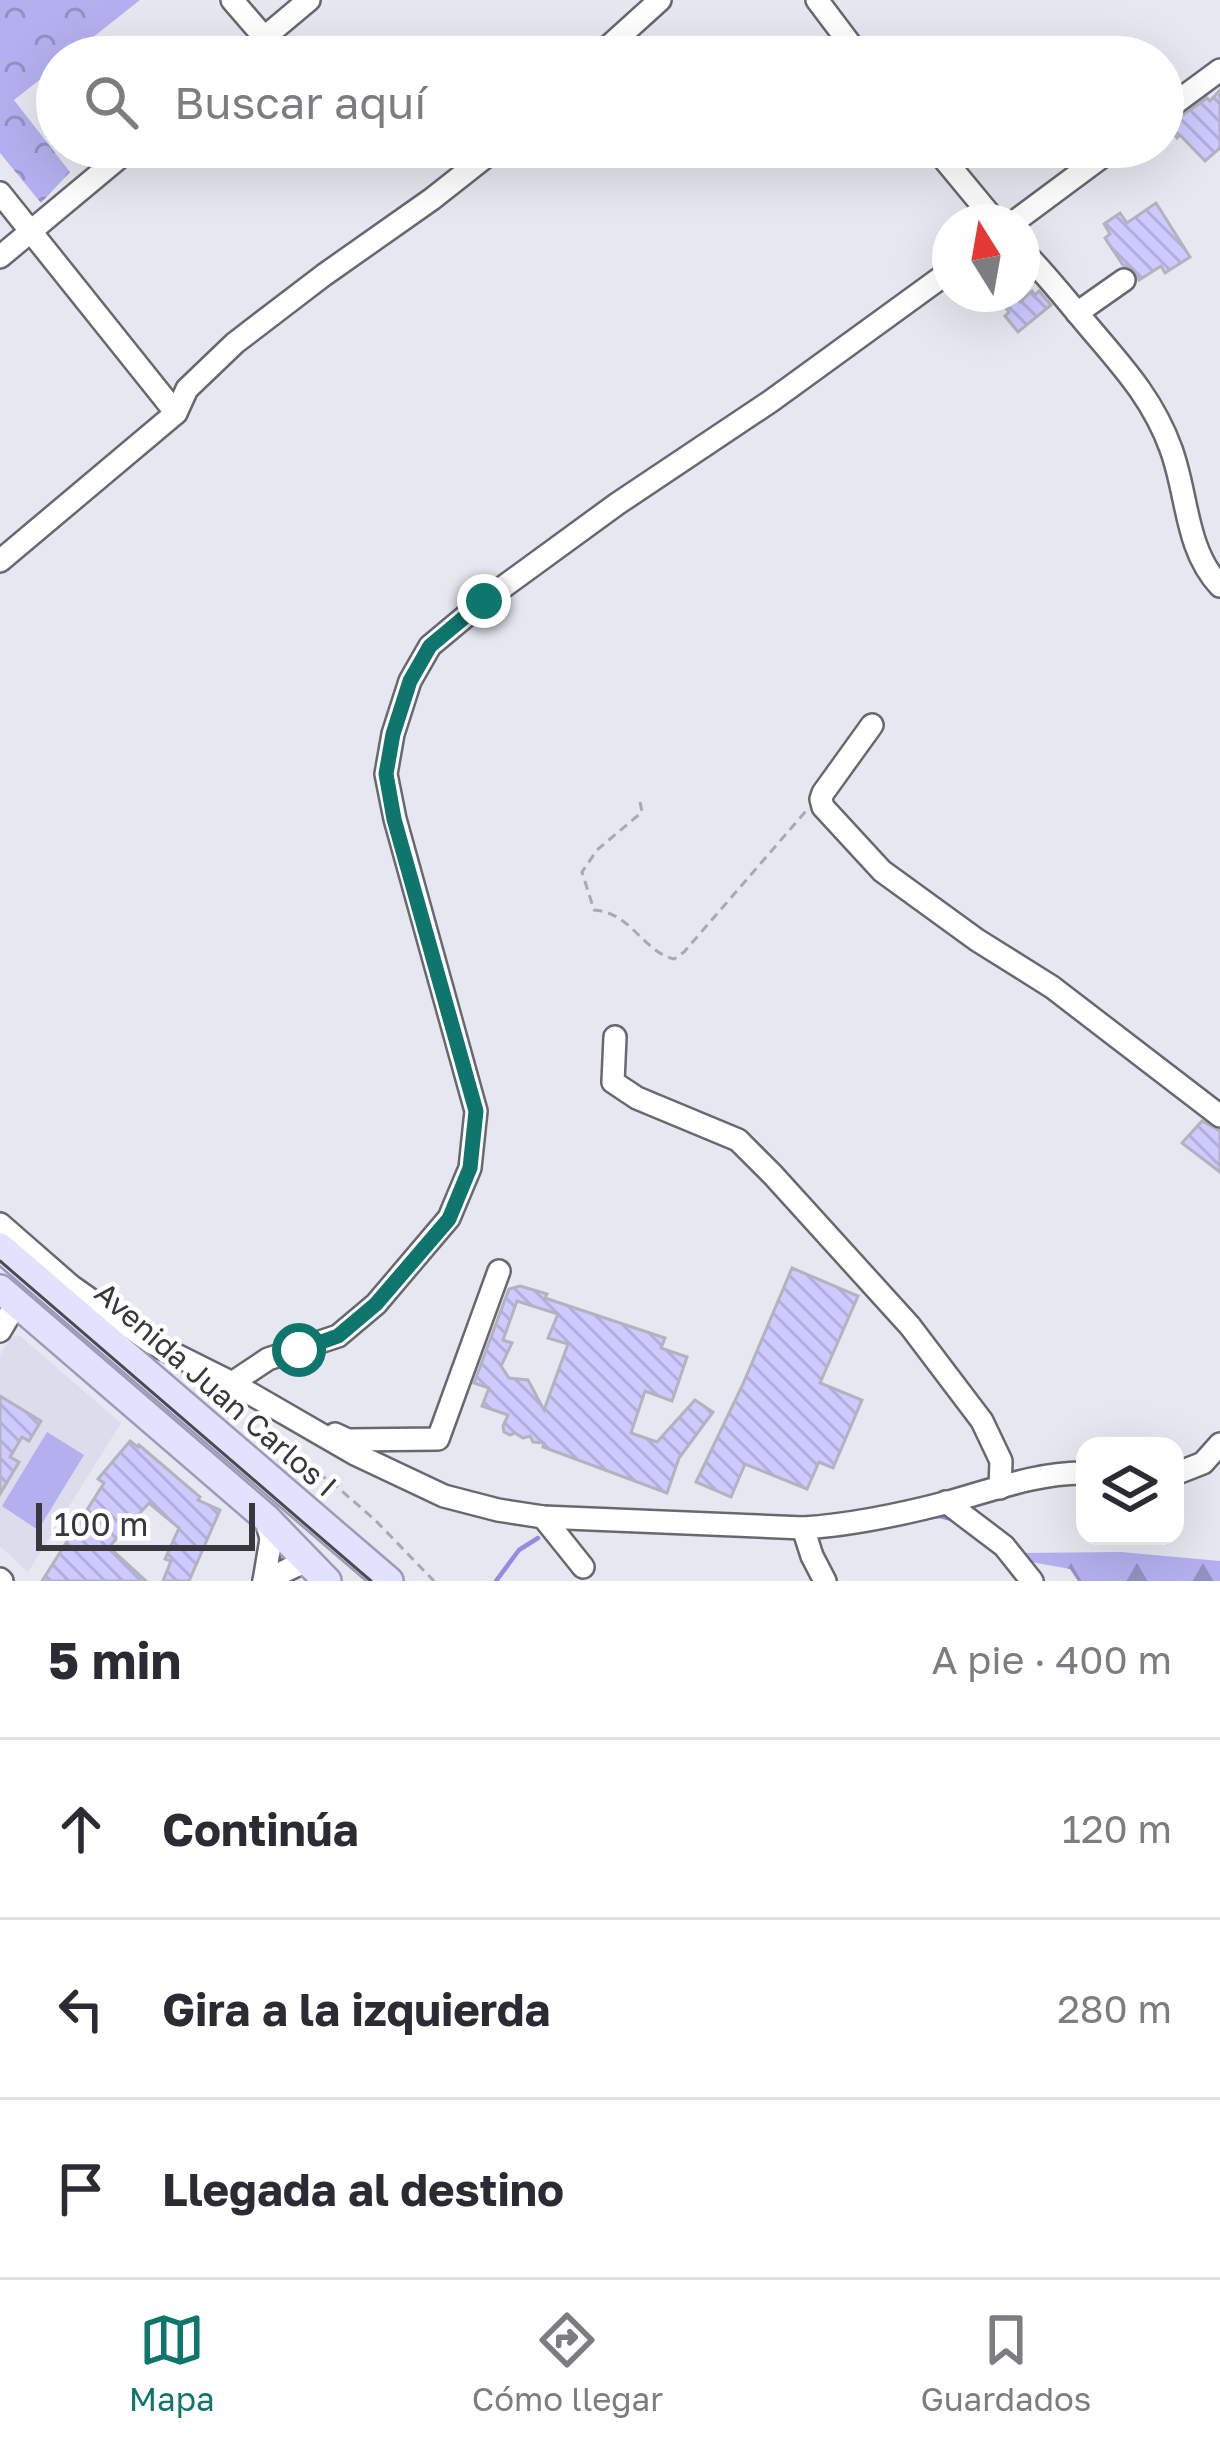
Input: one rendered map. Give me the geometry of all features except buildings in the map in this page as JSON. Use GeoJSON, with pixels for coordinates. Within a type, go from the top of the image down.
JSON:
{"type":"FeatureCollection","features":[{"type":"Feature","properties":{"kind":"main road","name":"Avenida Juan Carlos I"},"geometry":{"type":"LineString","coordinates":[[0,1247],[389,1581]]}},
{"type":"Feature","properties":{"kind":"main road"},"geometry":{"type":"LineString","coordinates":[[3,1310],[327,1581]]}},
{"type":"Feature","properties":{"kind":"street"},"geometry":{"type":"LineString","coordinates":[[232,0],[262,36]]}},
{"type":"Feature","properties":{"kind":"street"},"geometry":{"type":"LineString","coordinates":[[266,36],[309,0]]}},
{"type":"Feature","properties":{"kind":"street"},"geometry":{"type":"LineString","coordinates":[[620,36],[660,0]]}},
{"type":"Feature","properties":{"kind":"street"},"geometry":{"type":"LineString","coordinates":[[817,0],[844,36]]}},
{"type":"Feature","properties":{"kind":"street"},"geometry":{"type":"LineString","coordinates":[[1184,97],[1220,70]]}},
{"type":"Feature","properties":{"kind":"street"},"geometry":{"type":"LineString","coordinates":[[0,257],[106,168]]}},
{"type":"Feature","properties":{"kind":"street"},"geometry":{"type":"LineString","coordinates":[[0,561],[176,413],[187,388],[235,343],[471,168]]}},
{"type":"Feature","properties":{"kind":"street"},"geometry":{"type":"LineString","coordinates":[[951,168],[981,204]]}},
{"type":"Feature","properties":{"kind":"street"},"geometry":{"type":"LineString","coordinates":[[1037,204],[1086,168]]}},
{"type":"Feature","properties":{"kind":"street"},"geometry":{"type":"LineString","coordinates":[[0,193],[176,413]]}},
{"type":"Feature","properties":{"kind":"street"},"geometry":{"type":"LineString","coordinates":[[1040,271],[1146,394],[1172,450],[1204,569],[1220,586]]}},
{"type":"Feature","properties":{"kind":"street"},"geometry":{"type":"LineString","coordinates":[[1077,313],[1124,280]]}},
{"type":"Feature","properties":{"kind":"street"},"geometry":{"type":"LineString","coordinates":[[232,1383],[268,1359],[338,1336],[376,1304],[449,1219],[470,1168],[476,1111],[394,819],[386,774],[410,681],[430,646],[598,518],[932,284]]}},
{"type":"Feature","properties":{"kind":"street"},"geometry":{"type":"LineString","coordinates":[[872,725],[821,799],[823,807],[882,871],[1052,988],[1220,1116]]}},
{"type":"Feature","properties":{"kind":"street"},"geometry":{"type":"LineString","coordinates":[[615,1037],[613,1082],[638,1098],[738,1140],[910,1326],[982,1420],[1001,1461],[1000,1487]]}},
{"type":"Feature","properties":{"kind":"street"},"geometry":{"type":"LineString","coordinates":[[0,1224],[71,1286],[152,1343],[392,1473],[444,1496],[498,1510],[544,1517],[803,1528],[842,1524],[1076,1472]]}},
{"type":"Feature","properties":{"kind":"street"},"geometry":{"type":"LineString","coordinates":[[317,1431],[348,1440],[438,1439],[499,1271]]}},
{"type":"Feature","properties":{"kind":"street"},"geometry":{"type":"LineString","coordinates":[[1184,1470],[1203,1462],[1220,1444]]}},
{"type":"Feature","properties":{"kind":"street"},"geometry":{"type":"LineString","coordinates":[[946,1502],[1004,1546],[1032,1581]]}},
{"type":"Feature","properties":{"kind":"street"},"geometry":{"type":"LineString","coordinates":[[544,1517],[583,1567]]}},
{"type":"Feature","properties":{"kind":"street"},"geometry":{"type":"LineString","coordinates":[[803,1528],[825,1581]]}},
{"type":"Feature","properties":{"kind":"street"},"geometry":{"type":"LineString","coordinates":[[264,1581],[282,1540]]}},
{"type":"Feature","properties":{"kind":"street"},"geometry":{"type":"LineString","coordinates":[[264,1581],[282,1540]]}},
{"type":"Feature","properties":{"kind":"path"},"geometry":{"type":"LineString","coordinates":[[640,802],[642,812],[597,850],[582,872],[594,910],[631,925],[661,956],[674,959],[813,802],[821,799]]}},
{"type":"Feature","properties":{"kind":"path"},"geometry":{"type":"LineString","coordinates":[[232,1383],[224,1396],[232,1414],[335,1485],[434,1581]]}},
{"type":"Feature","properties":{"kind":"shaded area"},"geometry":{"type":"Polygon","coordinates":[[[15,1336],[121,1423],[28,1572],[0,1546],[0,1355],[15,1336]]]}},
{"type":"Feature","properties":{"kind":"green space"},"geometry":{"type":"Polygon","coordinates":[[[0,0],[140,0],[95,36],[36,36],[36,83],[14,100],[36,128],[36,168],[67,168],[70,172],[41,203],[0,153],[0,0]]]}},
{"type":"Feature","properties":{"kind":"green space"},"geometry":{"type":"Polygon","coordinates":[[[47,1432],[84,1455],[38,1530],[2,1506],[47,1432]]]}},
{"type":"Feature","properties":{"kind":"green space"},"geometry":{"type":"Polygon","coordinates":[[[1121,1552],[1220,1561],[1220,1581],[1078,1581],[1070,1569],[1025,1561],[1019,1553],[1121,1552]]]}},
{"type":"Feature","properties":{"kind":"waterway"},"geometry":{"type":"LineString","coordinates":[[920,1519],[956,1520]]}},
{"type":"Feature","properties":{"kind":"waterway"},"geometry":{"type":"LineString","coordinates":[[496,1581],[519,1550],[538,1538]]}},
{"type":"Feature","properties":{"kind":"tram line"},"geometry":{"type":"LineString","coordinates":[[0,1261],[371,1581]]}},
{"type":"Feature","properties":{"kind":"route"},"geometry":{"type":"LineString","coordinates":[[299,1350],[338,1336],[376,1304],[449,1219],[470,1168],[476,1111],[394,819],[386,774],[410,681],[430,646],[484,601]]}}]}
